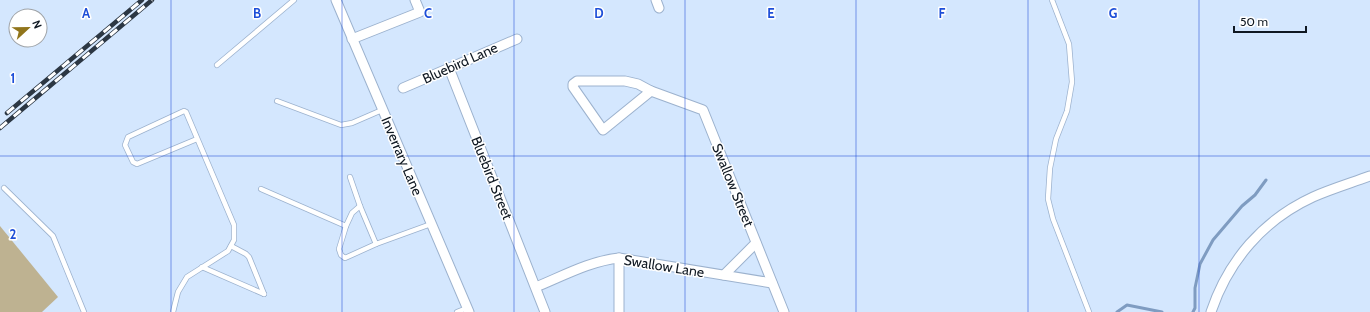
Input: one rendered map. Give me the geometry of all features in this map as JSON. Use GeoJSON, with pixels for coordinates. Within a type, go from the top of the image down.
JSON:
{"type":"FeatureCollection","features":[{"type":"Feature","properties":{"kind":"street","name":"Inverrary Lane"},"geometry":{"type":"LineString","coordinates":[[336,0],[468,310]]}},
{"type":"Feature","properties":{"kind":"street"},"geometry":{"type":"LineString","coordinates":[[352,39],[420,12],[415,0]]}},
{"type":"Feature","properties":{"kind":"street","name":"Bluebird Lane"},"geometry":{"type":"LineString","coordinates":[[403,88],[517,39]]}},
{"type":"Feature","properties":{"kind":"street","name":"Bluebird Street"},"geometry":{"type":"LineString","coordinates":[[449,68],[545,312]]}},
{"type":"Feature","properties":{"kind":"street","name":"Swallow Street"},"geometry":{"type":"LineString","coordinates":[[651,91],[604,130],[573,87],[573,84],[577,81],[625,80],[703,110],[784,312]]}},
{"type":"Feature","properties":{"kind":"street"},"geometry":{"type":"LineString","coordinates":[[1210,312],[1219,288],[1231,267],[1247,246],[1264,229],[1287,211],[1313,198],[1370,176]]}},
{"type":"Feature","properties":{"kind":"street"},"geometry":{"type":"LineString","coordinates":[[724,275],[756,243]]}},
{"type":"Feature","properties":{"kind":"street"},"geometry":{"type":"LineString","coordinates":[[619,258],[619,312]]}},
{"type":"Feature","properties":{"kind":"street","name":"Swallow Lane"},"geometry":{"type":"LineString","coordinates":[[536,287],[586,266],[619,258],[772,283]]}},
{"type":"Feature","properties":{"kind":"lane"},"geometry":{"type":"LineString","coordinates":[[217,65],[294,0]]}},
{"type":"Feature","properties":{"kind":"lane"},"geometry":{"type":"LineString","coordinates":[[1052,0],[1069,44],[1072,82],[1066,111],[1056,139],[1050,168],[1048,198],[1053,219],[1089,312]]}},
{"type":"Feature","properties":{"kind":"lane"},"geometry":{"type":"LineString","coordinates":[[277,101],[341,125],[352,123],[382,110]]}},
{"type":"Feature","properties":{"kind":"lane"},"geometry":{"type":"LineString","coordinates":[[173,312],[178,292],[187,277],[228,251],[234,240],[234,225],[197,139],[184,111],[128,137],[125,145],[133,162],[136,164],[197,139]]}},
{"type":"Feature","properties":{"kind":"lane"},"geometry":{"type":"LineString","coordinates":[[350,177],[376,244]]}},
{"type":"Feature","properties":{"kind":"lane"},"geometry":{"type":"LineString","coordinates":[[4,188],[53,236],[84,312]]}},
{"type":"Feature","properties":{"kind":"lane"},"geometry":{"type":"LineString","coordinates":[[261,189],[346,226]]}},
{"type":"Feature","properties":{"kind":"lane"},"geometry":{"type":"LineString","coordinates":[[360,206],[352,213],[346,226],[339,249],[341,255],[345,258],[376,244],[431,224]]}},
{"type":"Feature","properties":{"kind":"lane"},"geometry":{"type":"LineString","coordinates":[[202,267],[264,294],[249,257],[231,246]]}},
{"type":"Feature","properties":{"kind":"lane"},"geometry":{"type":"LineString","coordinates":[[457,312],[468,310]]}},
{"type":"Feature","properties":{"kind":"building"},"geometry":{"type":"Polygon","coordinates":[[[0,226],[58,297],[42,312],[0,312],[0,226]]]}},
{"type":"Feature","properties":{"kind":"waterway"},"geometry":{"type":"LineString","coordinates":[[1193,312],[1195,308],[1195,288],[1200,264],[1213,240],[1242,206],[1255,195],[1266,180]]}},
{"type":"Feature","properties":{"kind":"waterway"},"geometry":{"type":"LineString","coordinates":[[1117,312],[1127,305],[1162,312]]}},
{"type":"Feature","properties":{"kind":"railway"},"geometry":{"type":"LineString","coordinates":[[7,113],[142,0]]}},
{"type":"Feature","properties":{"kind":"railway"},"geometry":{"type":"LineString","coordinates":[[0,128],[152,0]]}}]}
